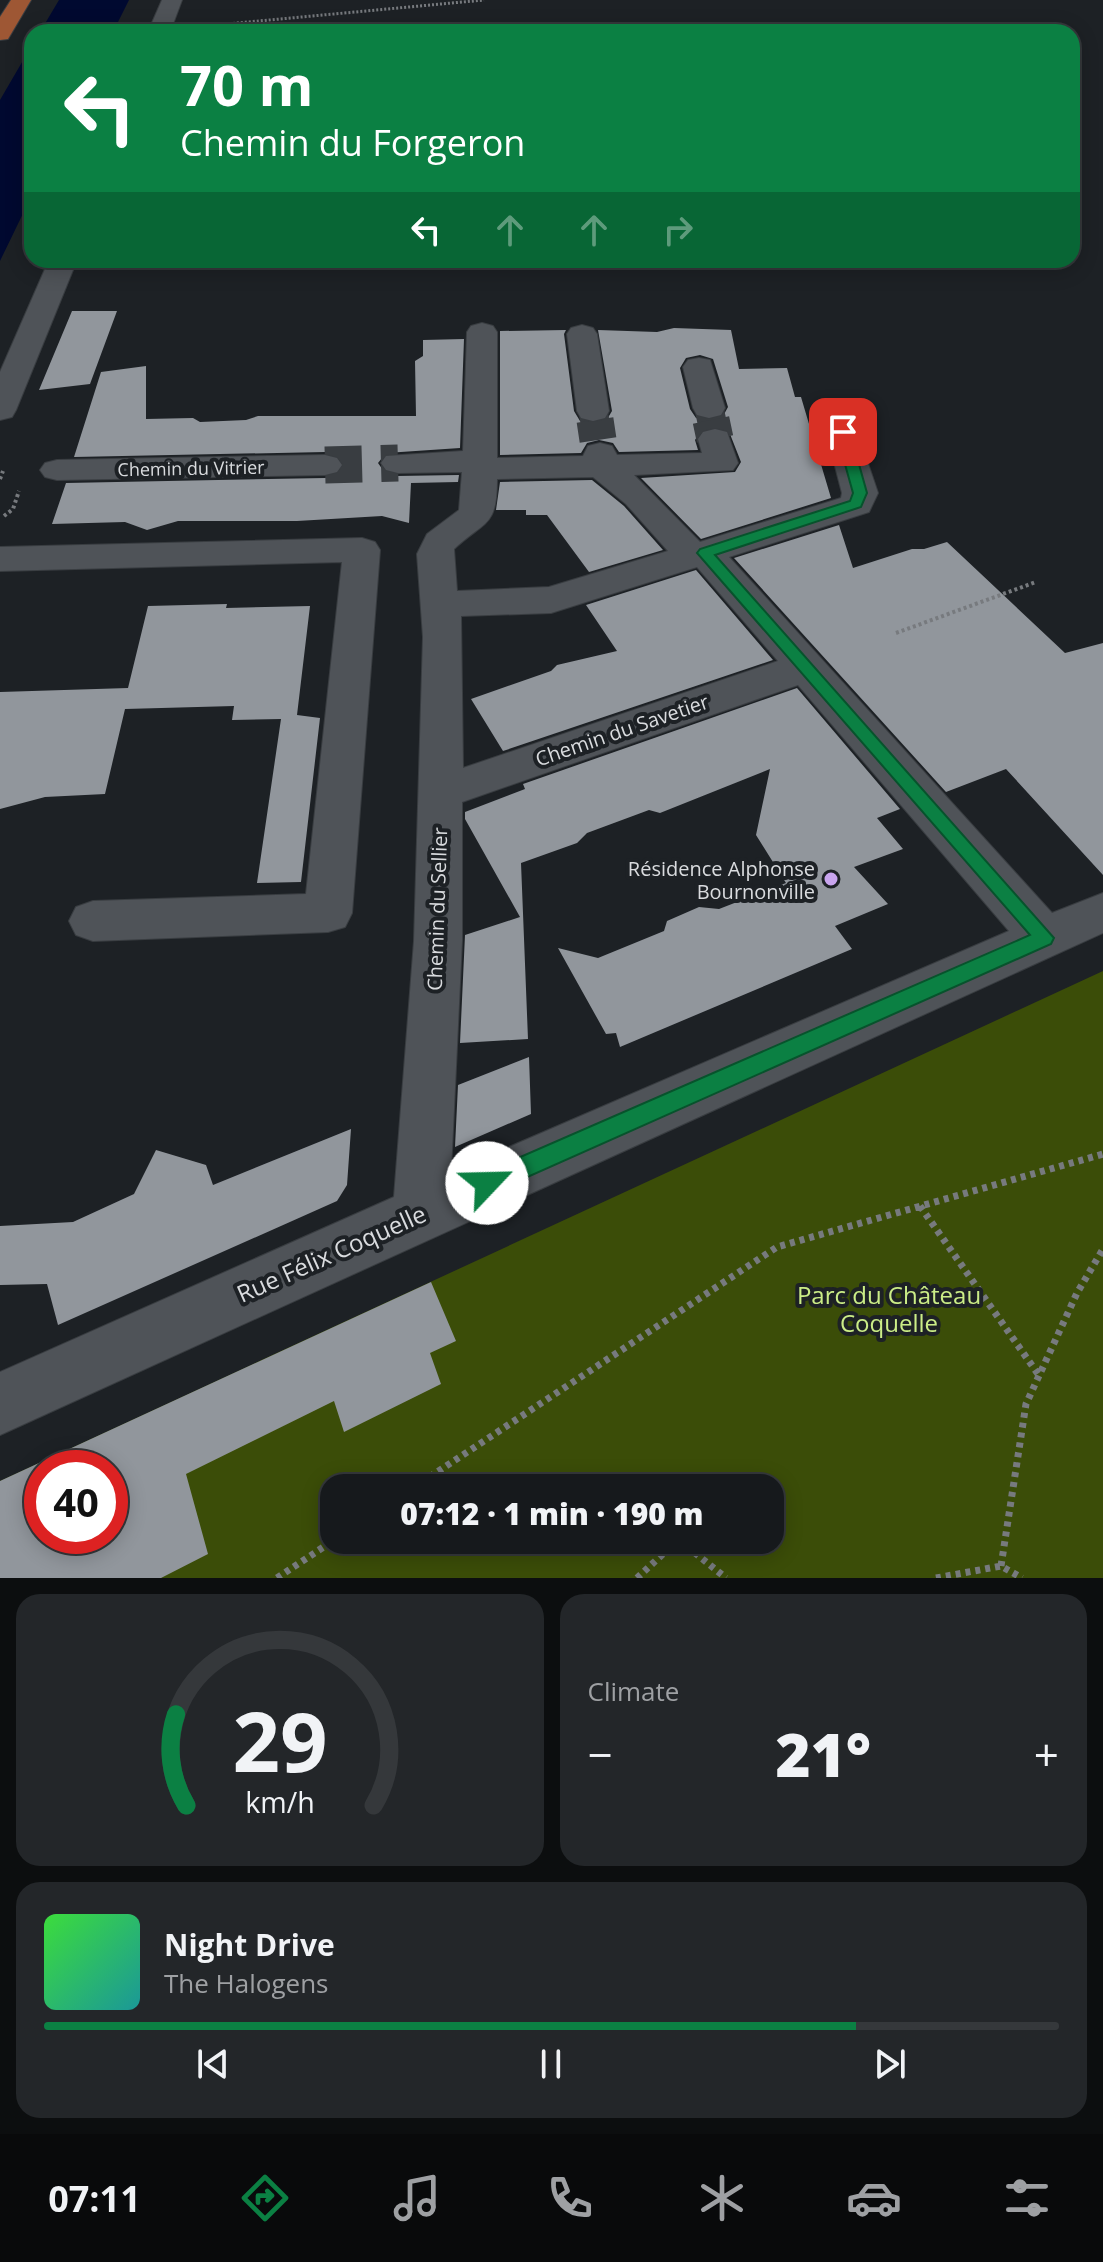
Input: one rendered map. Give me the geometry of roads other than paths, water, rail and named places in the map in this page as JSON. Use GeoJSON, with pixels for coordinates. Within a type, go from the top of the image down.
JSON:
{"type":"FeatureCollection","features":[{"type":"Feature","properties":{"kind":"main road"},"geometry":{"type":"LineString","coordinates":[[0,34],[21,0]]}},
{"type":"Feature","properties":{"kind":"street"},"geometry":{"type":"LineString","coordinates":[[162,24],[172,0]]}},
{"type":"Feature","properties":{"kind":"street"},"geometry":{"type":"LineString","coordinates":[[0,410],[60,268]]}},
{"type":"Feature","properties":{"kind":"street"},"geometry":{"type":"LineString","coordinates":[[479,465],[482,332]]}},
{"type":"Feature","properties":{"kind":"street"},"geometry":{"type":"LineString","coordinates":[[582,334],[598,439],[638,496],[699,554],[805,667],[1044,938]]}},
{"type":"Feature","properties":{"kind":"street"},"geometry":{"type":"LineString","coordinates":[[398,463],[479,465],[598,439],[715,437],[699,367]]}},
{"type":"Feature","properties":{"kind":"street"},"geometry":{"type":"LineString","coordinates":[[442,621],[551,600],[856,504],[860,493],[843,432]]}},
{"type":"Feature","properties":{"kind":"street","name":"Chemin du Vitrier"},"geometry":{"type":"LineString","coordinates":[[57,470],[325,465]]}},
{"type":"Feature","properties":{"kind":"street","name":"Chemin du Sellier"},"geometry":{"type":"LineString","coordinates":[[421,1213],[438,941],[442,621],[434,557],[446,538],[476,516],[479,465]]}},
{"type":"Feature","properties":{"kind":"street"},"geometry":{"type":"LineString","coordinates":[[0,559],[362,550],[328,913],[93,921]]}},
{"type":"Feature","properties":{"kind":"street","name":"Chemin du Savetier"},"geometry":{"type":"LineString","coordinates":[[440,793],[805,667]]}},
{"type":"Feature","properties":{"kind":"street","name":"Rue Félix Coquelle"},"geometry":{"type":"LineString","coordinates":[[0,1404],[421,1213],[1103,912]]}},
{"type":"Feature","properties":{"kind":"water"},"geometry":{"type":"Polygon","coordinates":[[[59,0],[129,0],[117,24],[45,24],[59,0]]]}},
{"type":"Feature","properties":{"kind":"water"},"geometry":{"type":"Polygon","coordinates":[[[24,59],[24,212],[0,261],[0,100],[24,59]]]}},
{"type":"Feature","properties":{"kind":"tunnel"},"geometry":{"type":"LineString","coordinates":[[709,408],[712,422]]}},
{"type":"Feature","properties":{"kind":"tunnel"},"geometry":{"type":"LineString","coordinates":[[593,411],[595,422]]}},
{"type":"Feature","properties":{"kind":"tunnel"},"geometry":{"type":"LineString","coordinates":[[595,420],[598,440]]}},
{"type":"Feature","properties":{"kind":"tunnel"},"geometry":{"type":"LineString","coordinates":[[711,420],[715,439]]}},
{"type":"Feature","properties":{"kind":"tunnel"},"geometry":{"type":"LineString","coordinates":[[325,465],[398,463]]}},
{"type":"Feature","properties":{"kind":"place","name":"Résidence Alphonse Bournonville"},"geometry":{"type":"Point","coordinates":[831,879]}},
{"type":"Feature","properties":{"kind":"park label","name":"Parc du Château Coquelle"},"geometry":{"type":"Point","coordinates":[889,1308]}}]}
